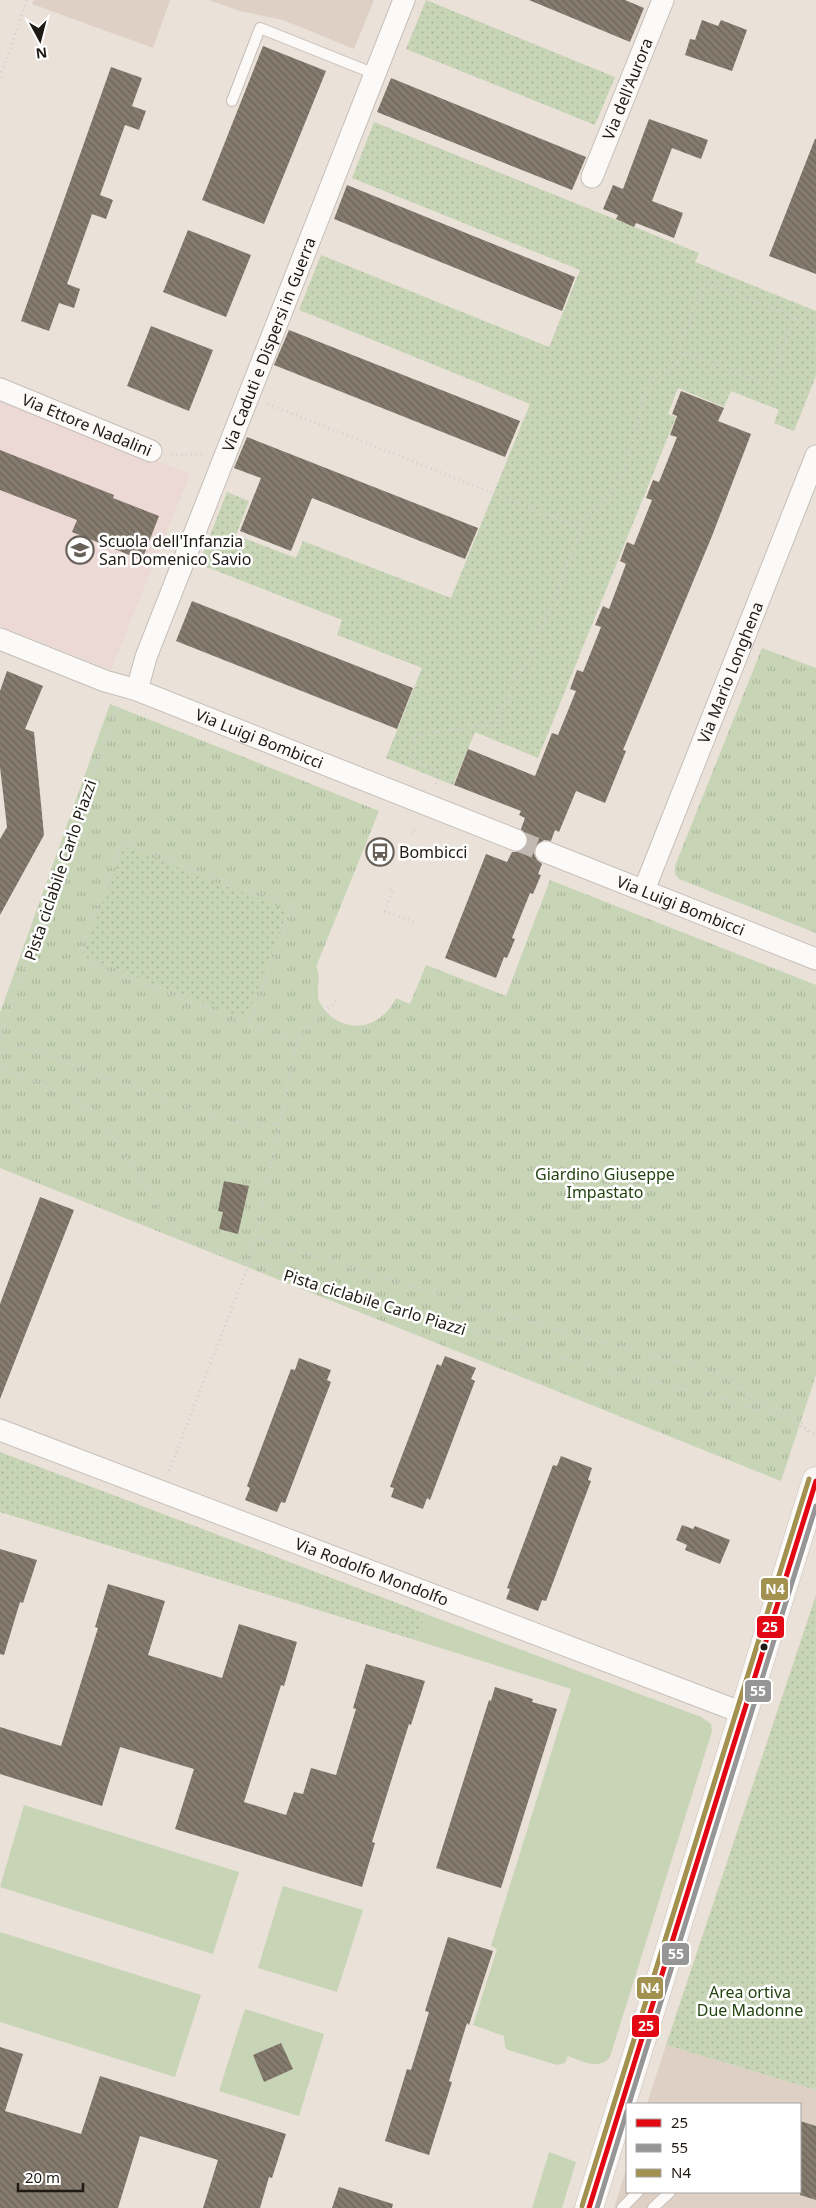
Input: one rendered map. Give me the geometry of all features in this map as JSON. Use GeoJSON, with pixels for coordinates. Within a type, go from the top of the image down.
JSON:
{"type":"FeatureCollection","features":[{"type":"Feature","properties":{"kind":"main road"},"geometry":{"type":"LineString","coordinates":[[588,2208],[816,1481]]}},
{"type":"Feature","properties":{"kind":"street","name":"Via Caduti e Dispersi in Guerra"},"geometry":{"type":"LineString","coordinates":[[129,694],[146,657],[404,0]]}},
{"type":"Feature","properties":{"kind":"street","name":"Via dell'Aurora"},"geometry":{"type":"LineString","coordinates":[[592,177],[664,0]]}},
{"type":"Feature","properties":{"kind":"street","name":"Via Ettore Nadalini"},"geometry":{"type":"LineString","coordinates":[[0,390],[151,451]]}},
{"type":"Feature","properties":{"kind":"street","name":"Via Mario Longhena"},"geometry":{"type":"LineString","coordinates":[[644,890],[816,456]]}},
{"type":"Feature","properties":{"kind":"street","name":"Via Luigi Bombicci"},"geometry":{"type":"LineString","coordinates":[[0,640],[105,681],[129,694],[516,840]]}},
{"type":"Feature","properties":{"kind":"street","name":"Via Luigi Bombicci"},"geometry":{"type":"LineString","coordinates":[[546,852],[816,959]]}},
{"type":"Feature","properties":{"kind":"street","name":"Via Rodolfo Mondolfo"},"geometry":{"type":"LineString","coordinates":[[0,1430],[744,1713]]}},
{"type":"Feature","properties":{"kind":"lane"},"geometry":{"type":"LineString","coordinates":[[232,101],[260,28],[375,74]]}},
{"type":"Feature","properties":{"kind":"lane"},"geometry":{"type":"LineString","coordinates":[[622,2208],[637,2193]]}},
{"type":"Feature","properties":{"kind":"lane"},"geometry":{"type":"LineString","coordinates":[[653,2208],[669,2193]]}},
{"type":"Feature","properties":{"kind":"path"},"geometry":{"type":"LineString","coordinates":[[0,77],[27,0]]}},
{"type":"Feature","properties":{"kind":"path"},"geometry":{"type":"LineString","coordinates":[[795,317],[768,386],[678,351],[705,282],[816,325]]}},
{"type":"Feature","properties":{"kind":"path"},"geometry":{"type":"LineString","coordinates":[[436,784],[440,774],[438,771],[415,762],[409,756],[416,737],[450,729],[496,727],[516,675],[527,666],[586,517],[607,499],[625,471],[646,390],[657,376],[678,363],[684,353]]}},
{"type":"Feature","properties":{"kind":"path"},"geometry":{"type":"LineString","coordinates":[[267,403],[581,528]]}},
{"type":"Feature","properties":{"kind":"path","name":"Via Ettore Nadalini"},"geometry":{"type":"LineString","coordinates":[[151,451],[171,455],[205,455]]}},
{"type":"Feature","properties":{"kind":"path","name":"Pista ciclabile Carlo Piazzi"},"geometry":{"type":"LineString","coordinates":[[0,1040],[129,694]]}},
{"type":"Feature","properties":{"kind":"path"},"geometry":{"type":"LineString","coordinates":[[412,832],[414,832],[417,826]]}},
{"type":"Feature","properties":{"kind":"path"},"geometry":{"type":"LineString","coordinates":[[249,1024],[293,907],[122,842],[77,958],[249,1024],[297,1042]]}},
{"type":"Feature","properties":{"kind":"path"},"geometry":{"type":"LineString","coordinates":[[390,889],[393,890],[385,911],[414,922]]}},
{"type":"Feature","properties":{"kind":"path"},"geometry":{"type":"LineString","coordinates":[[166,1477],[250,1264],[297,1042],[302,1032],[338,999]]}},
{"type":"Feature","properties":{"kind":"path"},"geometry":{"type":"LineString","coordinates":[[0,1058],[17,1046],[28,1048],[224,1121],[279,1126]]}},
{"type":"Feature","properties":{"kind":"path","name":"Pista ciclabile Carlo Piazzi"},"geometry":{"type":"LineString","coordinates":[[0,1068],[59,1092],[97,1113],[175,1231],[196,1242],[250,1264],[598,1368],[727,1399],[792,1421],[816,1435]]}},
{"type":"Feature","properties":{"kind":"path"},"geometry":{"type":"LineString","coordinates":[[256,1238],[529,1322],[719,1373],[727,1377],[749,1396],[786,1411],[802,1420],[808,1432]]}},
{"type":"Feature","properties":{"kind":"shaded area"},"geometry":{"type":"Polygon","coordinates":[[[34,0],[170,0],[153,48],[32,4],[34,0]]]}},
{"type":"Feature","properties":{"kind":"shaded area"},"geometry":{"type":"Polygon","coordinates":[[[209,0],[374,0],[354,49],[283,20],[240,11],[209,0]]]}},
{"type":"Feature","properties":{"kind":"shaded area","name":"Scuola dell'Infanzia San Domenico Savio"},"geometry":{"type":"Polygon","coordinates":[[[0,399],[190,474],[111,670],[0,626],[0,399]]]}},
{"type":"Feature","properties":{"kind":"shaded area"},"geometry":{"type":"Polygon","coordinates":[[[666,2045],[816,2090],[816,2208],[614,2208],[626,2170],[626,2193],[801,2193],[801,2103],[647,2103],[666,2045]]]}},
{"type":"Feature","properties":{"kind":"green space"},"geometry":{"type":"Polygon","coordinates":[[[426,0],[615,77],[595,125],[406,49],[426,0]]]}},
{"type":"Feature","properties":{"kind":"green space"},"geometry":{"type":"Polygon","coordinates":[[[374,122],[699,253],[695,262],[816,311],[816,376],[794,431],[774,423],[779,410],[731,391],[724,407],[678,388],[668,414],[676,417],[538,758],[475,732],[453,785],[386,758],[422,668],[337,635],[342,620],[199,564],[227,492],[249,501],[236,535],[296,558],[303,541],[451,598],[530,404],[299,310],[321,255],[549,347],[580,270],[352,178],[374,122]]]}},
{"type":"Feature","properties":{"kind":"green space"},"geometry":{"type":"Polygon","coordinates":[[[762,648],[816,668],[816,933],[679,879],[675,874],[675,866],[762,648]]]}},
{"type":"Feature","properties":{"kind":"green space","name":"Giardino Giuseppe Impastato"},"geometry":{"type":"Polygon","coordinates":[[[110,704],[379,811],[316,967],[319,977],[318,996],[321,1005],[339,1022],[350,1025],[371,1023],[389,1009],[396,998],[410,1004],[426,965],[506,996],[550,880],[816,985],[816,1375],[781,1481],[0,1168],[0,1013],[110,704]]]}},
{"type":"Feature","properties":{"kind":"green space"},"geometry":{"type":"Polygon","coordinates":[[[124,847],[288,910],[246,1019],[82,956],[124,847]]]}},
{"type":"Feature","properties":{"kind":"green space"},"geometry":{"type":"Polygon","coordinates":[[[0,1452],[426,1614],[415,1640],[0,1512],[0,1452]]]}},
{"type":"Feature","properties":{"kind":"green space","name":"Area ortiva Due Madonne"},"geometry":{"type":"Polygon","coordinates":[[[816,1595],[816,2090],[666,2045],[816,1595]]]}},
{"type":"Feature","properties":{"kind":"green space"},"geometry":{"type":"Polygon","coordinates":[[[426,1614],[701,1717],[711,1724],[712,1731],[610,2057],[601,2063],[590,2064],[568,2056],[565,2063],[557,2065],[508,2050],[505,2047],[504,2036],[473,2025],[497,1949],[491,1946],[571,1689],[415,1640],[426,1614]]]}},
{"type":"Feature","properties":{"kind":"green space"},"geometry":{"type":"Polygon","coordinates":[[[24,1805],[239,1872],[213,1954],[0,1887],[24,1805]]]}},
{"type":"Feature","properties":{"kind":"green space"},"geometry":{"type":"Polygon","coordinates":[[[283,1886],[363,1910],[337,1992],[258,1968],[283,1886]]]}},
{"type":"Feature","properties":{"kind":"green space"},"geometry":{"type":"Polygon","coordinates":[[[0,1932],[201,1995],[175,2077],[0,2022],[0,1932]]]}},
{"type":"Feature","properties":{"kind":"green space"},"geometry":{"type":"Polygon","coordinates":[[[245,2009],[324,2034],[299,2116],[219,2091],[245,2009]]]}},
{"type":"Feature","properties":{"kind":"green space"},"geometry":{"type":"Polygon","coordinates":[[[549,2152],[576,2162],[562,2208],[532,2208],[549,2152]]]}},
{"type":"Feature","properties":{"kind":"building"},"geometry":{"type":"Polygon","coordinates":[[[529,0],[625,0],[644,8],[630,42],[529,0]]]}},
{"type":"Feature","properties":{"kind":"building"},"geometry":{"type":"Polygon","coordinates":[[[702,20],[718,26],[721,20],[747,30],[732,71],[685,55],[690,39],[695,40],[702,20]]]}},
{"type":"Feature","properties":{"kind":"building"},"geometry":{"type":"Polygon","coordinates":[[[263,46],[326,71],[264,224],[202,200],[263,46]]]}},
{"type":"Feature","properties":{"kind":"building"},"geometry":{"type":"Polygon","coordinates":[[[111,67],[142,78],[132,106],[146,111],[139,130],[125,125],[100,195],[113,200],[106,219],[92,214],[67,284],[80,289],[74,308],[59,303],[49,331],[21,321],[111,67]]]}},
{"type":"Feature","properties":{"kind":"building"},"geometry":{"type":"Polygon","coordinates":[[[391,78],[586,157],[572,190],[377,112],[391,78]]]}},
{"type":"Feature","properties":{"kind":"building"},"geometry":{"type":"Polygon","coordinates":[[[649,119],[708,140],[701,159],[672,148],[652,201],[683,213],[674,238],[636,223],[634,227],[616,219],[618,215],[603,209],[613,185],[623,189],[649,119]]]}},
{"type":"Feature","properties":{"kind":"building"},"geometry":{"type":"Polygon","coordinates":[[[816,139],[816,274],[769,256],[816,139]]]}},
{"type":"Feature","properties":{"kind":"building"},"geometry":{"type":"Polygon","coordinates":[[[347,185],[575,277],[562,311],[334,219],[347,185]]]}},
{"type":"Feature","properties":{"kind":"building"},"geometry":{"type":"Polygon","coordinates":[[[188,230],[251,255],[226,317],[163,292],[188,230]]]}},
{"type":"Feature","properties":{"kind":"building"},"geometry":{"type":"Polygon","coordinates":[[[151,326],[213,350],[189,411],[127,386],[151,326]]]}},
{"type":"Feature","properties":{"kind":"building"},"geometry":{"type":"Polygon","coordinates":[[[289,330],[520,421],[505,457],[274,365],[289,330]]]}},
{"type":"Feature","properties":{"kind":"building"},"geometry":{"type":"Polygon","coordinates":[[[681,391],[724,408],[718,421],[751,434],[712,536],[623,750],[626,751],[605,803],[576,791],[559,832],[555,830],[551,841],[544,840],[535,847],[534,854],[542,864],[538,874],[541,875],[533,894],[530,893],[512,938],[515,939],[507,958],[504,957],[496,978],[445,958],[486,854],[507,862],[512,852],[524,849],[528,844],[528,838],[521,829],[525,818],[519,815],[521,811],[454,785],[468,749],[535,776],[552,733],[558,735],[576,691],[570,689],[577,670],[583,672],[601,627],[595,625],[603,606],[609,609],[626,564],[620,561],[627,542],[634,545],[652,500],[646,498],[653,480],[659,482],[677,437],[670,435],[677,416],[672,414],[681,391]]]}},
{"type":"Feature","properties":{"kind":"building"},"geometry":{"type":"Polygon","coordinates":[[[247,437],[478,528],[465,559],[312,498],[291,551],[240,531],[261,478],[234,468],[247,437]]]}},
{"type":"Feature","properties":{"kind":"building"},"geometry":{"type":"Polygon","coordinates":[[[0,450],[114,495],[113,498],[159,516],[142,560],[72,532],[77,520],[0,490],[0,450]]]}},
{"type":"Feature","properties":{"kind":"building"},"geometry":{"type":"Polygon","coordinates":[[[192,601],[413,688],[397,729],[176,641],[192,601]]]}},
{"type":"Feature","properties":{"kind":"building"},"geometry":{"type":"Polygon","coordinates":[[[7,671],[43,686],[25,729],[34,732],[44,835],[0,915],[0,839],[7,827],[0,767],[0,691],[7,671]]]}},
{"type":"Feature","properties":{"kind":"building"},"geometry":{"type":"Polygon","coordinates":[[[224,1181],[249,1186],[238,1234],[219,1229],[223,1212],[218,1211],[224,1181]]]}},
{"type":"Feature","properties":{"kind":"building"},"geometry":{"type":"Polygon","coordinates":[[[40,1197],[74,1210],[0,1399],[0,1304],[40,1197]]]}},
{"type":"Feature","properties":{"kind":"building"},"geometry":{"type":"Polygon","coordinates":[[[445,1356],[476,1368],[471,1379],[475,1381],[430,1500],[427,1498],[423,1509],[391,1497],[394,1488],[390,1487],[437,1364],[441,1366],[445,1356]]]}},
{"type":"Feature","properties":{"kind":"building"},"geometry":{"type":"Polygon","coordinates":[[[299,1358],[331,1370],[327,1380],[331,1382],[285,1503],[281,1502],[277,1512],[245,1500],[250,1488],[247,1486],[291,1369],[295,1370],[299,1358]]]}},
{"type":"Feature","properties":{"kind":"building"},"geometry":{"type":"Polygon","coordinates":[[[561,1456],[592,1468],[588,1480],[591,1481],[546,1601],[542,1600],[538,1611],[506,1599],[510,1589],[507,1588],[553,1465],[557,1466],[561,1456]]]}},
{"type":"Feature","properties":{"kind":"building"},"geometry":{"type":"Polygon","coordinates":[[[682,1525],[693,1529],[695,1526],[730,1540],[720,1564],[685,1550],[687,1545],[676,1540],[682,1525]]]}},
{"type":"Feature","properties":{"kind":"building"},"geometry":{"type":"Polygon","coordinates":[[[0,1549],[37,1560],[23,1603],[20,1602],[4,1655],[0,1654],[0,1549]]]}},
{"type":"Feature","properties":{"kind":"building"},"geometry":{"type":"Polygon","coordinates":[[[108,1584],[165,1601],[148,1655],[222,1678],[239,1624],[297,1642],[284,1686],[281,1685],[244,1802],[286,1815],[294,1792],[303,1794],[311,1768],[336,1775],[356,1709],[353,1708],[366,1664],[425,1681],[411,1725],[409,1724],[372,1842],[375,1843],[362,1887],[175,1829],[194,1769],[120,1747],[102,1806],[0,1774],[0,1727],[61,1746],[98,1628],[95,1627],[108,1584]]]}},
{"type":"Feature","properties":{"kind":"building"},"geometry":{"type":"Polygon","coordinates":[[[495,1687],[533,1699],[532,1702],[557,1709],[501,1888],[436,1868],[489,1700],[491,1701],[495,1687]]]}},
{"type":"Feature","properties":{"kind":"building"},"geometry":{"type":"Polygon","coordinates":[[[448,1937],[493,1951],[469,2025],[467,2023],[449,2081],[452,2082],[429,2155],[385,2141],[407,2069],[411,2070],[429,2012],[425,2011],[448,1937]]]}},
{"type":"Feature","properties":{"kind":"building"},"geometry":{"type":"Polygon","coordinates":[[[281,2043],[293,2069],[264,2082],[253,2055],[281,2043]]]}},
{"type":"Feature","properties":{"kind":"building"},"geometry":{"type":"Polygon","coordinates":[[[0,2047],[23,2054],[5,2111],[81,2134],[100,2076],[286,2134],[272,2178],[269,2177],[260,2208],[203,2208],[218,2160],[140,2136],[118,2208],[0,2208],[0,2047]]]}},
{"type":"Feature","properties":{"kind":"building"},"geometry":{"type":"Polygon","coordinates":[[[801,2121],[816,2126],[816,2200],[800,2195],[801,2121]]]}},
{"type":"Feature","properties":{"kind":"building"},"geometry":{"type":"Polygon","coordinates":[[[339,2187],[393,2204],[392,2208],[332,2208],[339,2187]]]}},
{"type":"Feature","properties":{"kind":"tunnel"},"geometry":{"type":"LineString","coordinates":[[516,840],[546,852]]}},
{"type":"Feature","properties":{"kind":"transit line","name":"N4"},"geometry":{"type":"LineString","coordinates":[[582,2206],[809,1479]]}},
{"type":"Feature","properties":{"kind":"transit line","name":"25"},"geometry":{"type":"LineString","coordinates":[[589,2208],[816,1481]]}},
{"type":"Feature","properties":{"kind":"transit line","name":"55"},"geometry":{"type":"LineString","coordinates":[[629,2103],[816,1506]]}},
{"type":"Feature","properties":{"kind":"transit line","name":"55"},"geometry":{"type":"LineString","coordinates":[[597,2208],[626,2114]]}},
{"type":"Feature","properties":{"kind":"place","name":"Scuola dell'Infanzia San Domenico Savio"},"geometry":{"type":"Point","coordinates":[80,550]}},
{"type":"Feature","properties":{"kind":"place","name":"Bombicci"},"geometry":{"type":"Point","coordinates":[380,852]}}]}
